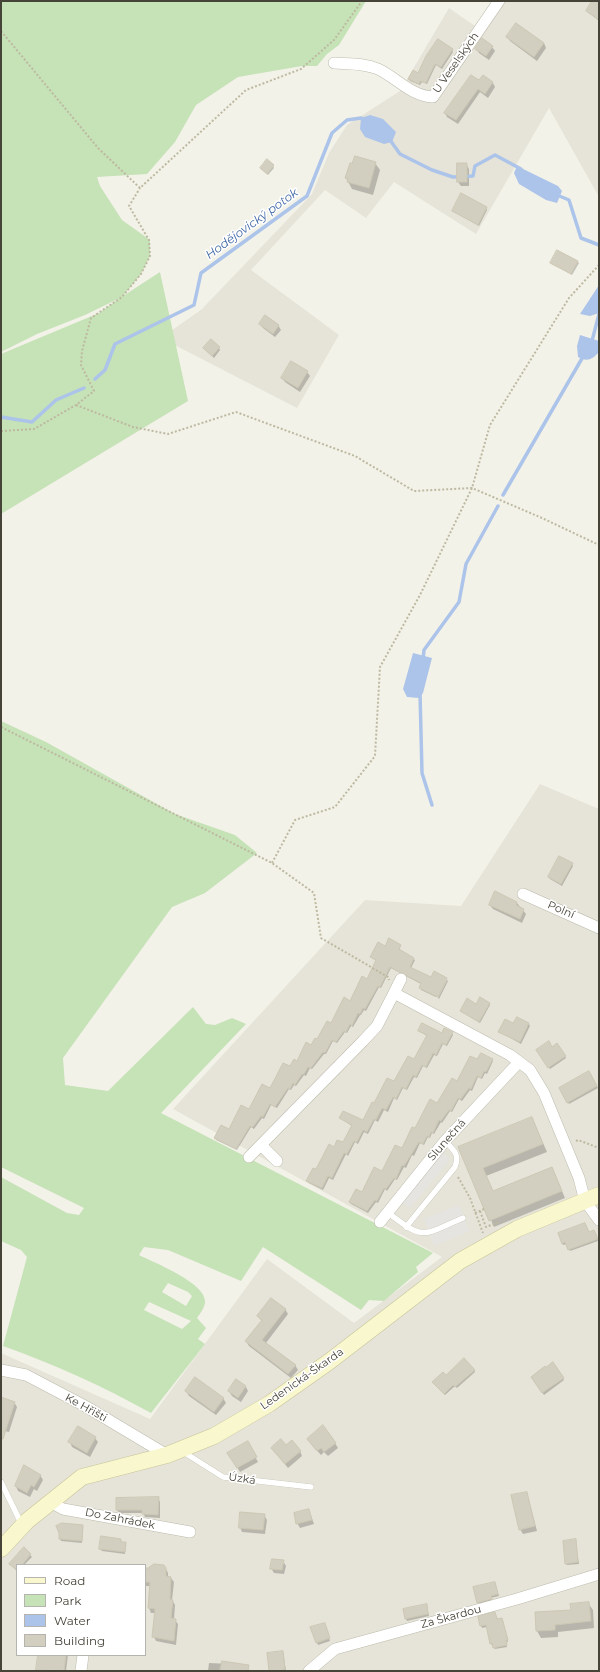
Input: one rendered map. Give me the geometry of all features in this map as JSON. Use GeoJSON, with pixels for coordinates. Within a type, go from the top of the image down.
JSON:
{"type":"FeatureCollection","features":[{"type":"Feature","properties":{"kind":"main road","name":"Ledenická-Škarda"},"geometry":{"type":"LineString","coordinates":[[1,1549],[22,1525],[82,1477],[174,1453],[214,1436],[269,1404],[330,1361],[460,1261],[517,1229],[592,1198]]}},
{"type":"Feature","properties":{"kind":"street","name":"U Veselských"},"geometry":{"type":"LineString","coordinates":[[334,63],[364,65],[378,69],[421,96],[433,97],[499,1]]}},
{"type":"Feature","properties":{"kind":"street","name":"Polní"},"geometry":{"type":"LineString","coordinates":[[523,894],[599,928]]}},
{"type":"Feature","properties":{"kind":"street"},"geometry":{"type":"LineString","coordinates":[[249,1157],[377,1026],[401,979]]}},
{"type":"Feature","properties":{"kind":"street"},"geometry":{"type":"LineString","coordinates":[[394,993],[519,1062],[530,1070],[544,1093],[579,1178],[592,1198],[599,1220]]}},
{"type":"Feature","properties":{"kind":"street","name":"Slunečná"},"geometry":{"type":"LineString","coordinates":[[380,1222],[445,1141],[519,1062]]}},
{"type":"Feature","properties":{"kind":"street"},"geometry":{"type":"LineString","coordinates":[[261,1145],[277,1161]]}},
{"type":"Feature","properties":{"kind":"street","name":"Ke Hřišti"},"geometry":{"type":"LineString","coordinates":[[1,1370],[26,1375],[174,1453]]}},
{"type":"Feature","properties":{"kind":"street","name":"Do Zahrádek"},"geometry":{"type":"LineString","coordinates":[[50,1502],[63,1508],[190,1532]]}},
{"type":"Feature","properties":{"kind":"street","name":"Za Škardou"},"geometry":{"type":"LineString","coordinates":[[309,1671],[335,1649],[517,1599],[599,1574]]}},
{"type":"Feature","properties":{"kind":"street"},"geometry":{"type":"LineString","coordinates":[[81,1671],[83,1656]]}},
{"type":"Feature","properties":{"kind":"lane"},"geometry":{"type":"LineString","coordinates":[[406,1227],[455,1167],[457,1156],[445,1141]]}},
{"type":"Feature","properties":{"kind":"lane"},"geometry":{"type":"LineString","coordinates":[[387,1212],[406,1227],[418,1233],[425,1234],[463,1218]]}},
{"type":"Feature","properties":{"kind":"lane","name":"Úzká"},"geometry":{"type":"LineString","coordinates":[[174,1453],[223,1477],[311,1487]]}},
{"type":"Feature","properties":{"kind":"lane"},"geometry":{"type":"LineString","coordinates":[[1,1482],[22,1525]]}},
{"type":"Feature","properties":{"kind":"path"},"geometry":{"type":"LineString","coordinates":[[1,431],[34,429],[76,405],[94,391],[81,365],[82,351],[91,318],[122,297],[141,274],[150,256],[149,240],[129,206],[140,188],[246,90],[301,69],[334,40],[362,1]]}},
{"type":"Feature","properties":{"kind":"path"},"geometry":{"type":"LineString","coordinates":[[1,31],[98,148],[140,188]]}},
{"type":"Feature","properties":{"kind":"path"},"geometry":{"type":"LineString","coordinates":[[272,863],[295,820],[335,807],[375,756],[380,667],[420,595],[472,488],[490,425],[569,298],[599,265]]}},
{"type":"Feature","properties":{"kind":"path"},"geometry":{"type":"LineString","coordinates":[[76,405],[134,427],[168,434],[236,412],[355,456],[414,491],[472,488],[542,518],[599,545]]}},
{"type":"Feature","properties":{"kind":"path"},"geometry":{"type":"LineString","coordinates":[[1,726],[272,863],[314,893],[321,938],[388,977],[394,993]]}},
{"type":"Feature","properties":{"kind":"path"},"geometry":{"type":"LineString","coordinates":[[566,1145],[578,1140],[599,1148]]}},
{"type":"Feature","properties":{"kind":"path"},"geometry":{"type":"LineString","coordinates":[[452,1170],[470,1198],[482,1231]]}},
{"type":"Feature","properties":{"kind":"path"},"geometry":{"type":"LineString","coordinates":[[476,1213],[484,1209]]}},
{"type":"Feature","properties":{"kind":"path"},"geometry":{"type":"LineString","coordinates":[[480,1211],[486,1227],[506,1219]]}},
{"type":"Feature","properties":{"kind":"shaded area"},"geometry":{"type":"Polygon","coordinates":[[[492,1],[599,1],[599,197],[549,108],[476,234],[394,182],[366,218],[325,190],[251,270],[339,335],[297,408],[161,338],[202,309],[312,194],[329,153],[347,125],[400,91],[449,8],[475,26],[492,1]]]}},
{"type":"Feature","properties":{"kind":"shaded area"},"geometry":{"type":"Polygon","coordinates":[[[540,784],[599,809],[599,1671],[1,1671],[1,1353],[150,1419],[267,1259],[354,1323],[442,1257],[173,1109],[365,900],[461,906],[540,784]]]}},
{"type":"Feature","properties":{"kind":"shaded area"},"geometry":{"type":"Polygon","coordinates":[[[442,1152],[450,1159],[410,1208],[402,1202],[442,1152]]]}},
{"type":"Feature","properties":{"kind":"shaded area"},"geometry":{"type":"Polygon","coordinates":[[[459,1205],[469,1231],[434,1246],[424,1219],[459,1205]]]}},
{"type":"Feature","properties":{"kind":"green space"},"geometry":{"type":"Polygon","coordinates":[[[1,1],[366,1],[339,45],[327,54],[317,66],[302,66],[238,77],[196,105],[175,142],[147,174],[97,177],[100,186],[122,220],[150,240],[150,256],[141,274],[123,296],[160,272],[188,401],[1,514],[1,354],[99,313],[120,298],[85,315],[37,334],[1,352],[1,1]]]}},
{"type":"Feature","properties":{"kind":"green space"},"geometry":{"type":"Polygon","coordinates":[[[1,721],[46,742],[175,814],[235,835],[257,853],[205,893],[172,907],[63,1058],[65,1085],[108,1091],[193,1007],[206,1024],[215,1025],[232,1018],[246,1024],[161,1113],[433,1253],[416,1267],[418,1272],[384,1301],[369,1300],[361,1310],[263,1247],[241,1281],[168,1250],[144,1247],[139,1255],[167,1268],[189,1281],[203,1295],[205,1302],[197,1318],[206,1328],[198,1339],[205,1344],[151,1413],[78,1376],[3,1346],[27,1257],[21,1250],[1,1241],[1,1177],[67,1213],[79,1215],[84,1208],[1,1167],[1,721]],[[168,1283],[162,1292],[186,1306],[192,1296],[188,1292],[168,1283]],[[149,1302],[144,1310],[182,1329],[191,1321],[149,1302]]]}},
{"type":"Feature","properties":{"kind":"water"},"geometry":{"type":"Polygon","coordinates":[[[370,115],[383,119],[396,132],[392,142],[384,144],[365,137],[360,129],[361,118],[370,115]]]}},
{"type":"Feature","properties":{"kind":"water"},"geometry":{"type":"Polygon","coordinates":[[[517,166],[558,186],[562,191],[557,203],[546,200],[519,184],[514,173],[517,166]]]}},
{"type":"Feature","properties":{"kind":"water"},"geometry":{"type":"Polygon","coordinates":[[[599,285],[599,313],[590,316],[580,314],[599,285]]]}},
{"type":"Feature","properties":{"kind":"water"},"geometry":{"type":"Polygon","coordinates":[[[580,335],[599,341],[599,352],[594,357],[587,360],[578,357],[577,346],[580,335]]]}},
{"type":"Feature","properties":{"kind":"water"},"geometry":{"type":"Polygon","coordinates":[[[413,653],[432,658],[423,693],[419,698],[407,697],[403,689],[413,653]]]}},
{"type":"Feature","properties":{"kind":"building"},"geometry":{"type":"Polygon","coordinates":[[[592,1],[599,1],[599,20],[586,11],[592,1]]]}},
{"type":"Feature","properties":{"kind":"building"},"geometry":{"type":"Polygon","coordinates":[[[516,23],[544,43],[534,57],[506,37],[516,23]]]}},
{"type":"Feature","properties":{"kind":"building"},"geometry":{"type":"Polygon","coordinates":[[[482,38],[493,46],[486,56],[475,49],[482,38]]]}},
{"type":"Feature","properties":{"kind":"building"},"geometry":{"type":"Polygon","coordinates":[[[438,39],[453,49],[441,67],[435,64],[426,83],[420,81],[419,84],[408,79],[413,70],[418,73],[426,56],[438,39]]]}},
{"type":"Feature","properties":{"kind":"building"},"geometry":{"type":"Polygon","coordinates":[[[471,75],[479,80],[483,75],[493,82],[485,94],[478,89],[456,120],[444,113],[471,75]]]}},
{"type":"Feature","properties":{"kind":"building"},"geometry":{"type":"Polygon","coordinates":[[[355,156],[376,162],[369,188],[347,182],[348,179],[345,178],[350,163],[352,163],[355,156]]]}},
{"type":"Feature","properties":{"kind":"building"},"geometry":{"type":"Polygon","coordinates":[[[267,159],[274,165],[267,174],[260,168],[267,159]]]}},
{"type":"Feature","properties":{"kind":"building"},"geometry":{"type":"Polygon","coordinates":[[[457,163],[467,163],[467,182],[457,182],[457,163]]]}},
{"type":"Feature","properties":{"kind":"building"},"geometry":{"type":"Polygon","coordinates":[[[461,193],[487,207],[478,225],[452,211],[461,193]]]}},
{"type":"Feature","properties":{"kind":"building"},"geometry":{"type":"Polygon","coordinates":[[[557,250],[578,261],[571,274],[550,263],[557,250]]]}},
{"type":"Feature","properties":{"kind":"building"},"geometry":{"type":"Polygon","coordinates":[[[265,315],[279,325],[273,334],[259,324],[265,315]]]}},
{"type":"Feature","properties":{"kind":"building"},"geometry":{"type":"Polygon","coordinates":[[[211,339],[220,347],[212,356],[203,348],[211,339]]]}},
{"type":"Feature","properties":{"kind":"building"},"geometry":{"type":"Polygon","coordinates":[[[291,361],[308,371],[298,388],[281,378],[291,361]]]}},
{"type":"Feature","properties":{"kind":"building"},"geometry":{"type":"Polygon","coordinates":[[[559,856],[573,863],[561,884],[548,877],[559,856]]]}},
{"type":"Feature","properties":{"kind":"building"},"geometry":{"type":"Polygon","coordinates":[[[495,891],[517,902],[516,905],[524,909],[520,919],[489,905],[495,891]]]}},
{"type":"Feature","properties":{"kind":"building"},"geometry":{"type":"Polygon","coordinates":[[[389,938],[401,945],[399,949],[414,958],[410,967],[431,977],[434,971],[447,978],[438,997],[419,988],[421,983],[390,967],[380,987],[378,986],[365,1009],[363,1008],[360,1014],[358,1013],[352,1026],[350,1024],[346,1032],[344,1031],[336,1042],[332,1040],[325,1053],[323,1052],[311,1068],[308,1067],[295,1085],[293,1083],[290,1089],[288,1088],[275,1107],[270,1104],[263,1117],[261,1116],[253,1127],[250,1126],[236,1149],[214,1138],[221,1125],[229,1129],[241,1105],[249,1109],[262,1084],[270,1088],[283,1063],[290,1066],[294,1059],[297,1061],[306,1042],[311,1045],[315,1038],[317,1039],[327,1021],[331,1023],[344,997],[350,1001],[362,976],[367,979],[376,960],[370,957],[378,942],[385,946],[389,938]]]}},
{"type":"Feature","properties":{"kind":"building"},"geometry":{"type":"Polygon","coordinates":[[[480,997],[490,1003],[479,1022],[460,1011],[467,998],[476,1004],[480,997]]]}},
{"type":"Feature","properties":{"kind":"building"},"geometry":{"type":"Polygon","coordinates":[[[517,1017],[529,1023],[520,1042],[498,1032],[505,1019],[513,1023],[517,1017]]]}},
{"type":"Feature","properties":{"kind":"building"},"geometry":{"type":"Polygon","coordinates":[[[422,1023],[442,1033],[444,1028],[453,1032],[446,1045],[442,1043],[436,1055],[433,1053],[426,1067],[422,1065],[416,1077],[413,1075],[406,1089],[402,1087],[396,1099],[393,1097],[386,1110],[382,1108],[376,1120],[374,1119],[367,1132],[363,1130],[357,1142],[354,1141],[347,1154],[344,1153],[332,1178],[328,1176],[322,1188],[306,1181],[313,1168],[316,1169],[329,1144],[334,1147],[337,1140],[343,1142],[352,1125],[339,1118],[343,1111],[363,1120],[387,1078],[394,1081],[408,1056],[414,1059],[427,1035],[418,1031],[422,1023]]]}},
{"type":"Feature","properties":{"kind":"building"},"geometry":{"type":"Polygon","coordinates":[[[549,1041],[552,1047],[557,1043],[566,1056],[548,1068],[536,1050],[549,1041]]]}},
{"type":"Feature","properties":{"kind":"building"},"geometry":{"type":"Polygon","coordinates":[[[481,1053],[493,1059],[486,1072],[484,1071],[481,1078],[477,1076],[471,1089],[469,1088],[461,1099],[458,1098],[451,1111],[449,1110],[441,1121],[439,1120],[433,1133],[431,1132],[429,1137],[427,1136],[423,1144],[419,1142],[404,1166],[402,1165],[396,1179],[394,1178],[386,1189],[384,1188],[377,1201],[375,1200],[367,1211],[349,1202],[356,1189],[362,1192],[374,1167],[382,1171],[395,1145],[402,1148],[412,1127],[415,1128],[430,1099],[437,1103],[452,1078],[457,1081],[470,1056],[477,1059],[481,1053]]]}},
{"type":"Feature","properties":{"kind":"building"},"geometry":{"type":"Polygon","coordinates":[[[589,1071],[597,1086],[567,1103],[559,1088],[589,1071]]]}},
{"type":"Feature","properties":{"kind":"building"},"geometry":{"type":"Polygon","coordinates":[[[532,1117],[543,1144],[483,1168],[493,1191],[552,1167],[562,1191],[489,1221],[458,1147],[532,1117]]]}},
{"type":"Feature","properties":{"kind":"building"},"geometry":{"type":"Polygon","coordinates":[[[585,1223],[589,1232],[594,1230],[598,1239],[568,1250],[565,1242],[562,1244],[558,1233],[585,1223]]]}},
{"type":"Feature","properties":{"kind":"building"},"geometry":{"type":"Polygon","coordinates":[[[271,1298],[286,1309],[262,1340],[296,1365],[288,1374],[245,1341],[262,1320],[257,1316],[271,1298]]]}},
{"type":"Feature","properties":{"kind":"building"},"geometry":{"type":"Polygon","coordinates":[[[464,1358],[475,1370],[455,1387],[453,1385],[444,1394],[432,1382],[443,1372],[446,1375],[464,1358]]]}},
{"type":"Feature","properties":{"kind":"building"},"geometry":{"type":"Polygon","coordinates":[[[553,1362],[564,1378],[542,1393],[531,1377],[545,1366],[546,1367],[553,1362]]]}},
{"type":"Feature","properties":{"kind":"building"},"geometry":{"type":"Polygon","coordinates":[[[195,1377],[224,1398],[214,1412],[185,1391],[195,1377]]]}},
{"type":"Feature","properties":{"kind":"building"},"geometry":{"type":"Polygon","coordinates":[[[236,1379],[246,1386],[238,1398],[228,1391],[236,1379]]]}},
{"type":"Feature","properties":{"kind":"building"},"geometry":{"type":"Polygon","coordinates":[[[1,1397],[15,1402],[3,1439],[1,1439],[1,1397]]]}},
{"type":"Feature","properties":{"kind":"building"},"geometry":{"type":"Polygon","coordinates":[[[323,1425],[336,1443],[324,1452],[321,1448],[317,1451],[307,1439],[323,1425]]]}},
{"type":"Feature","properties":{"kind":"building"},"geometry":{"type":"Polygon","coordinates":[[[78,1426],[96,1437],[87,1453],[68,1442],[78,1426]]]}},
{"type":"Feature","properties":{"kind":"building"},"geometry":{"type":"Polygon","coordinates":[[[281,1439],[286,1445],[292,1440],[301,1451],[285,1464],[271,1448],[281,1439]]]}},
{"type":"Feature","properties":{"kind":"building"},"geometry":{"type":"Polygon","coordinates":[[[248,1441],[257,1457],[237,1468],[227,1453],[248,1441]]]}},
{"type":"Feature","properties":{"kind":"building"},"geometry":{"type":"Polygon","coordinates":[[[24,1465],[41,1475],[34,1487],[31,1485],[27,1493],[15,1486],[24,1465]]]}},
{"type":"Feature","properties":{"kind":"building"},"geometry":{"type":"Polygon","coordinates":[[[527,1492],[535,1526],[519,1530],[511,1495],[527,1492]]]}},
{"type":"Feature","properties":{"kind":"building"},"geometry":{"type":"Polygon","coordinates":[[[159,1497],[158,1515],[142,1514],[142,1510],[116,1510],[116,1498],[159,1497]]]}},
{"type":"Feature","properties":{"kind":"building"},"geometry":{"type":"Polygon","coordinates":[[[309,1509],[312,1520],[296,1524],[294,1513],[309,1509]]]}},
{"type":"Feature","properties":{"kind":"building"},"geometry":{"type":"Polygon","coordinates":[[[240,1512],[265,1514],[263,1530],[239,1528],[240,1512]]]}},
{"type":"Feature","properties":{"kind":"building"},"geometry":{"type":"Polygon","coordinates":[[[62,1523],[83,1525],[82,1541],[59,1539],[59,1533],[56,1526],[62,1523]]]}},
{"type":"Feature","properties":{"kind":"building"},"geometry":{"type":"Polygon","coordinates":[[[101,1536],[121,1539],[121,1542],[126,1542],[125,1552],[99,1549],[101,1536]]]}},
{"type":"Feature","properties":{"kind":"building"},"geometry":{"type":"Polygon","coordinates":[[[576,1539],[578,1562],[565,1564],[563,1541],[576,1539]]]}},
{"type":"Feature","properties":{"kind":"building"},"geometry":{"type":"Polygon","coordinates":[[[24,1547],[31,1554],[23,1564],[16,1564],[16,1569],[9,1564],[24,1547]]]}},
{"type":"Feature","properties":{"kind":"building"},"geometry":{"type":"Polygon","coordinates":[[[272,1559],[284,1560],[282,1570],[270,1569],[272,1559]]]}},
{"type":"Feature","properties":{"kind":"building"},"geometry":{"type":"Polygon","coordinates":[[[154,1564],[164,1565],[166,1568],[166,1576],[171,1577],[170,1599],[173,1600],[171,1618],[176,1619],[174,1641],[152,1637],[155,1609],[148,1608],[150,1582],[146,1582],[146,1568],[154,1564]]]}},
{"type":"Feature","properties":{"kind":"building"},"geometry":{"type":"Polygon","coordinates":[[[495,1582],[498,1594],[491,1596],[492,1599],[477,1603],[473,1587],[495,1582]]]}},
{"type":"Feature","properties":{"kind":"building"},"geometry":{"type":"Polygon","coordinates":[[[589,1602],[591,1621],[555,1625],[555,1630],[536,1631],[535,1612],[571,1610],[570,1604],[589,1602]]]}},
{"type":"Feature","properties":{"kind":"building"},"geometry":{"type":"Polygon","coordinates":[[[427,1604],[428,1614],[405,1619],[403,1609],[427,1604]]]}},
{"type":"Feature","properties":{"kind":"building"},"geometry":{"type":"Polygon","coordinates":[[[495,1612],[497,1619],[502,1618],[508,1640],[506,1640],[507,1645],[493,1648],[492,1643],[490,1644],[486,1625],[480,1626],[478,1617],[495,1612]]]}},
{"type":"Feature","properties":{"kind":"building"},"geometry":{"type":"Polygon","coordinates":[[[325,1623],[330,1638],[316,1643],[310,1627],[325,1623]]]}},
{"type":"Feature","properties":{"kind":"building"},"geometry":{"type":"Polygon","coordinates":[[[283,1651],[285,1669],[282,1671],[269,1671],[267,1653],[283,1651]]]}},
{"type":"Feature","properties":{"kind":"building"},"geometry":{"type":"Polygon","coordinates":[[[38,1656],[66,1656],[64,1671],[36,1670],[38,1656]]]}},
{"type":"Feature","properties":{"kind":"building"},"geometry":{"type":"Polygon","coordinates":[[[222,1661],[249,1665],[248,1671],[220,1671],[222,1661]]]}},
{"type":"Feature","properties":{"kind":"waterway","name":"Hodějovický potok"},"geometry":{"type":"LineString","coordinates":[[95,379],[105,370],[115,344],[194,305],[201,273],[307,196],[332,133],[347,120],[361,118],[364,120]]}},
{"type":"Feature","properties":{"kind":"waterway","name":"Hodějovický potok"},"geometry":{"type":"LineString","coordinates":[[390,140],[400,154],[432,170],[453,177],[473,176],[475,166],[495,155],[521,169]]}},
{"type":"Feature","properties":{"kind":"waterway","name":"Hodějovický potok"},"geometry":{"type":"LineString","coordinates":[[557,195],[569,200],[581,238],[599,245]]}},
{"type":"Feature","properties":{"kind":"waterway"},"geometry":{"type":"LineString","coordinates":[[592,341],[599,314]]}},
{"type":"Feature","properties":{"kind":"waterway"},"geometry":{"type":"LineString","coordinates":[[503,495],[584,355]]}},
{"type":"Feature","properties":{"kind":"waterway","name":"Hodějovický potok"},"geometry":{"type":"LineString","coordinates":[[1,417],[32,422],[56,400],[84,388]]}},
{"type":"Feature","properties":{"kind":"waterway"},"geometry":{"type":"LineString","coordinates":[[423,659],[424,650],[459,602],[466,564],[498,506]]}},
{"type":"Feature","properties":{"kind":"waterway"},"geometry":{"type":"LineString","coordinates":[[420,693],[422,773],[432,805]]}}]}
